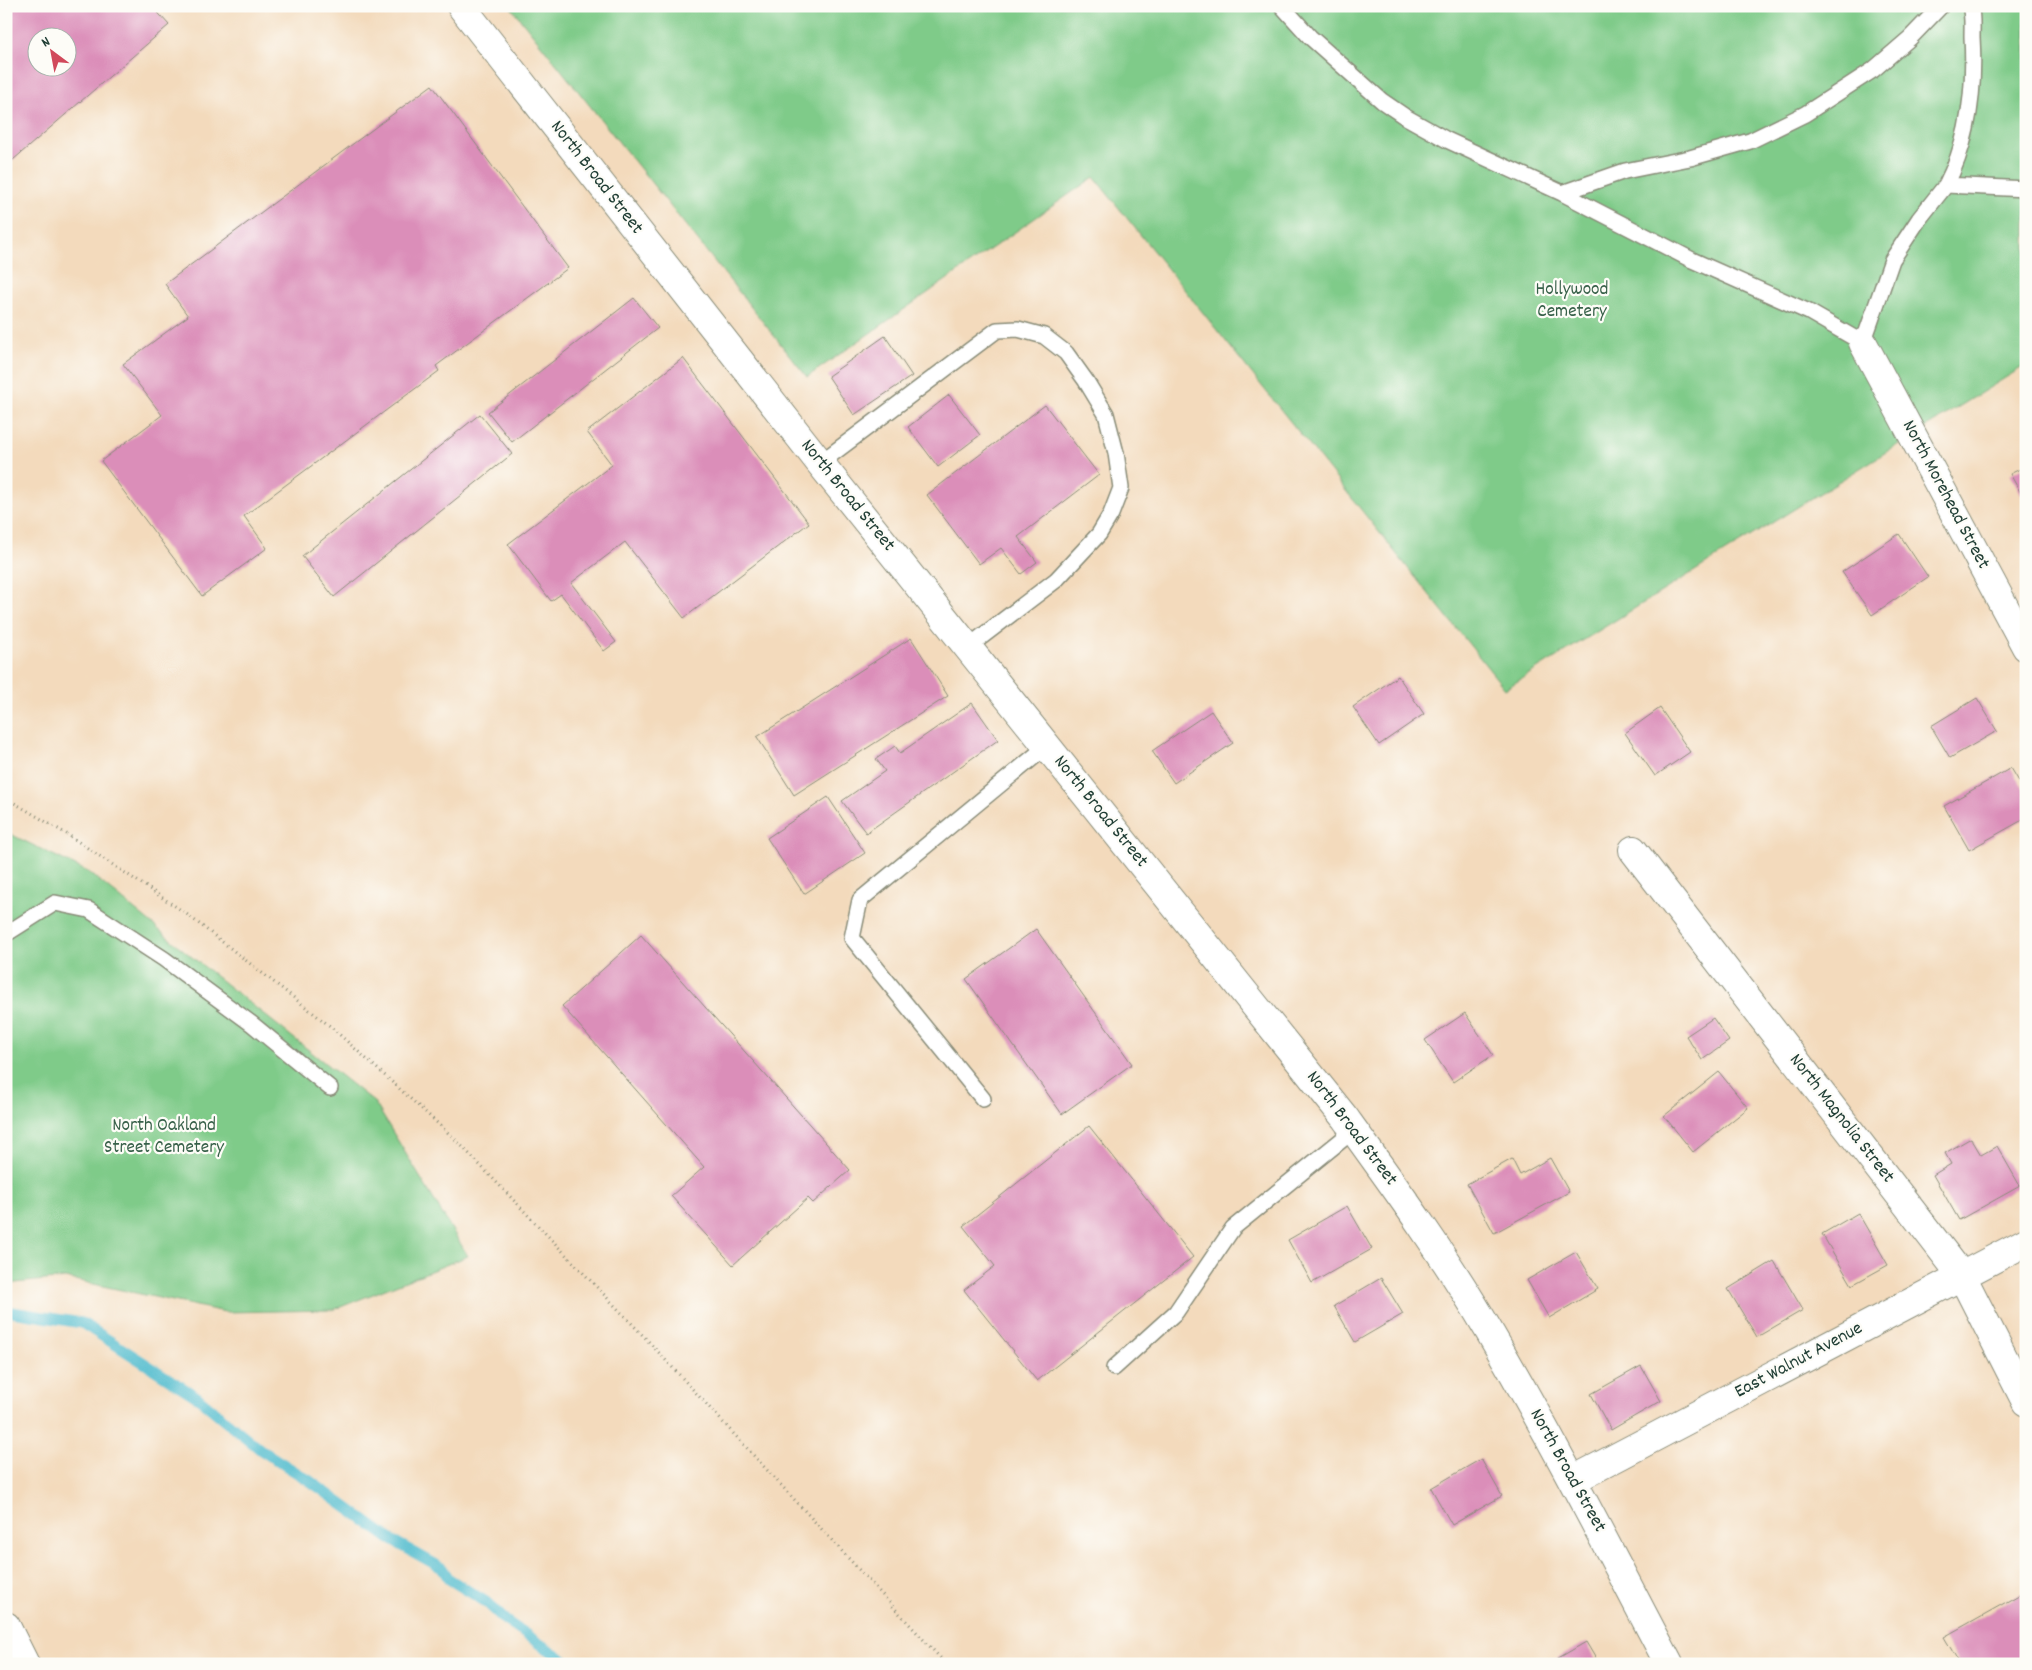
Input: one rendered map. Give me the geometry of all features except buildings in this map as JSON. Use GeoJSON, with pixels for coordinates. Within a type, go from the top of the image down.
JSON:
{"type":"FeatureCollection","features":[{"type":"Feature","properties":{"kind":"street","name":"North Broad Street"},"geometry":{"type":"LineString","coordinates":[[461,6],[820,463],[1354,1130],[1418,1221],[1488,1330],[1573,1480],[1669,1664]]}},
{"type":"Feature","properties":{"kind":"street","name":"North Morehead Street"},"geometry":{"type":"LineString","coordinates":[[1863,343],[2022,631]]}},
{"type":"Feature","properties":{"kind":"street","name":"North Magnolia Street"},"geometry":{"type":"LineString","coordinates":[[1633,850],[1962,1276],[2026,1402]]}},
{"type":"Feature","properties":{"kind":"street","name":"East Walnut Avenue"},"geometry":{"type":"LineString","coordinates":[[1573,1480],[2026,1242]]}},
{"type":"Feature","properties":{"kind":"street"},"geometry":{"type":"LineString","coordinates":[[6,1626],[26,1664]]}},
{"type":"Feature","properties":{"kind":"lane"},"geometry":{"type":"LineString","coordinates":[[1282,6],[1310,37],[1382,101],[1396,111],[1447,140],[1562,193],[1692,260],[1809,312],[1863,343],[1892,260],[1919,219],[1946,185],[1962,147],[1970,108],[1973,62],[1970,6]]}},
{"type":"Feature","properties":{"kind":"lane"},"geometry":{"type":"LineString","coordinates":[[1562,193],[1625,171],[1690,158],[1750,141],[1797,118],[1873,70],[1910,38],[1941,6]]}},
{"type":"Feature","properties":{"kind":"lane"},"geometry":{"type":"LineString","coordinates":[[1946,185],[2026,189]]}},
{"type":"Feature","properties":{"kind":"lane"},"geometry":{"type":"LineString","coordinates":[[820,463],[997,330],[1018,329],[1044,336],[1066,353],[1106,414],[1116,453],[1121,488],[1111,514],[1099,534],[1056,580],[968,647]]}},
{"type":"Feature","properties":{"kind":"lane"},"geometry":{"type":"LineString","coordinates":[[983,1099],[852,938],[860,900],[1048,746]]}},
{"type":"Feature","properties":{"kind":"lane"},"geometry":{"type":"LineString","coordinates":[[6,934],[55,903],[89,910],[164,958],[252,1024],[330,1088]]}},
{"type":"Feature","properties":{"kind":"lane"},"geometry":{"type":"LineString","coordinates":[[1114,1368],[1176,1312],[1234,1228],[1354,1130]]}},
{"type":"Feature","properties":{"kind":"path"},"geometry":{"type":"LineString","coordinates":[[6,798],[65,833],[184,912],[330,1026],[455,1139],[637,1329],[946,1664]]}},
{"type":"Feature","properties":{"kind":"green space","name":"Hollywood Cemetery"},"geometry":{"type":"Polygon","coordinates":[[[510,6],[2026,6],[2026,365],[1505,689],[1094,177],[807,377],[510,6]]]}},
{"type":"Feature","properties":{"kind":"green space","name":"North Oakland Street Cemetery"},"geometry":{"type":"Polygon","coordinates":[[[6,832],[90,873],[375,1103],[468,1256],[333,1310],[225,1312],[65,1278],[6,1284],[6,832]]]}},
{"type":"Feature","properties":{"kind":"waterway"},"geometry":{"type":"LineString","coordinates":[[6,1311],[82,1323],[197,1397],[261,1450],[310,1481],[390,1539],[442,1568],[449,1579],[486,1602],[506,1621],[570,1664]]}}]}
